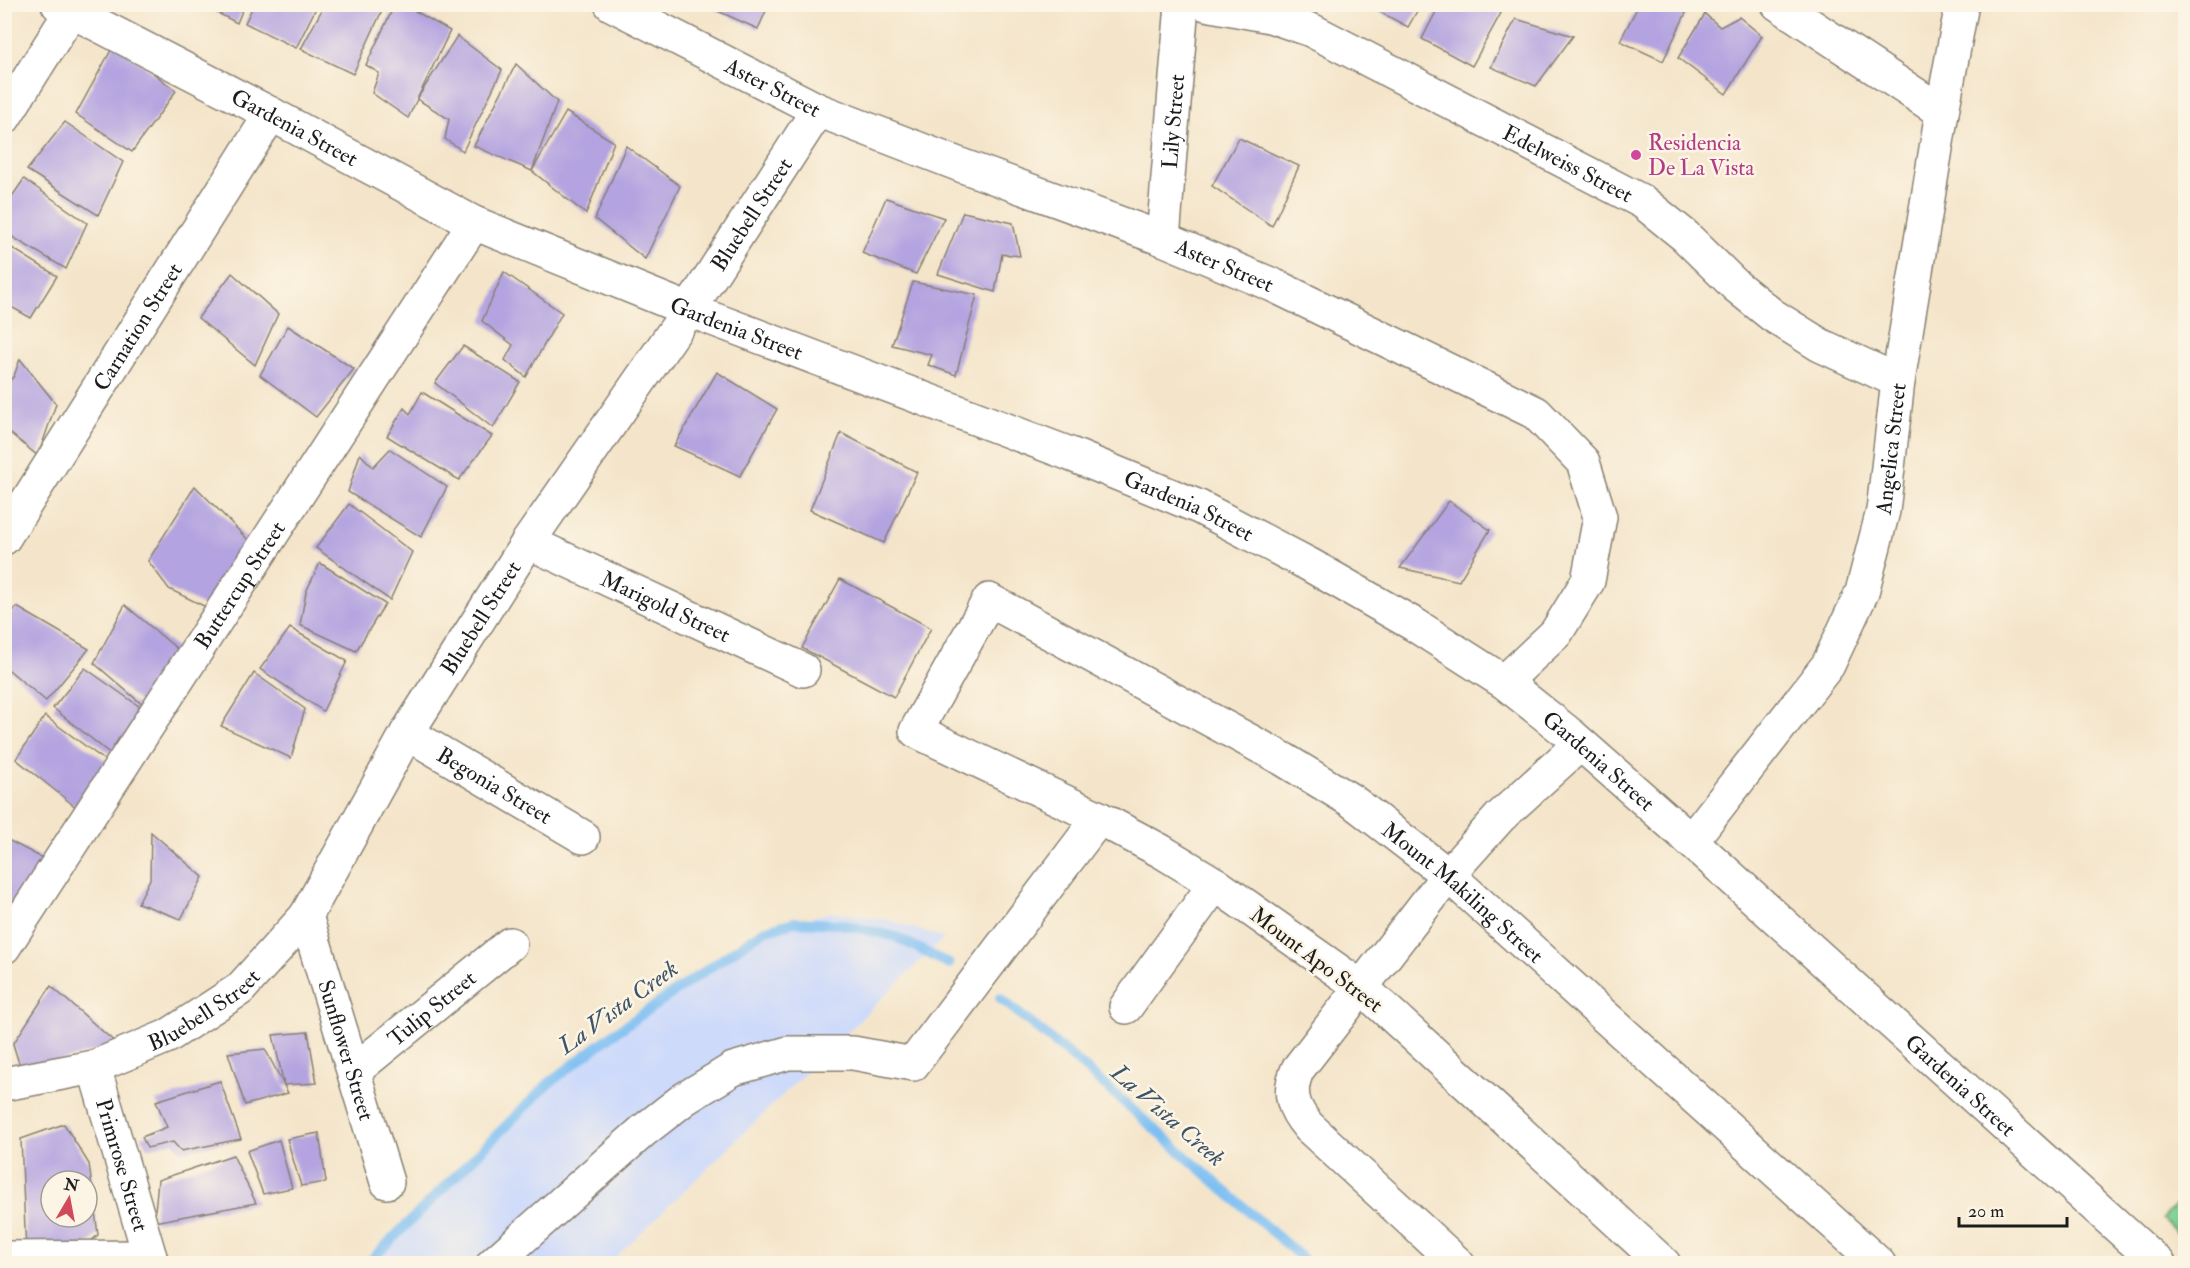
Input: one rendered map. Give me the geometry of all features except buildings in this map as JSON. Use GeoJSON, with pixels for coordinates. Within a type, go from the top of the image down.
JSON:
{"type":"FeatureCollection","features":[{"type":"Feature","properties":{"kind":"street","name":"Aster Street"},"geometry":{"type":"LineString","coordinates":[[611,4],[818,110],[1163,239],[1275,286],[1536,413],[1583,462],[1600,517],[1588,581],[1556,633],[1504,682]]}},
{"type":"Feature","properties":{"kind":"street","name":"Lily Street"},"geometry":{"type":"LineString","coordinates":[[1163,239],[1182,4]]}},
{"type":"Feature","properties":{"kind":"street","name":"Edelweiss Street"},"geometry":{"type":"LineString","coordinates":[[1206,4],[1270,16],[1311,30],[1643,202],[1685,236],[1736,286],[1772,315],[1820,345],[1898,381]]}},
{"type":"Feature","properties":{"kind":"street"},"geometry":{"type":"LineString","coordinates":[[1778,4],[1942,112]]}},
{"type":"Feature","properties":{"kind":"street","name":"Angelica Street"},"geometry":{"type":"LineString","coordinates":[[1691,841],[1828,665],[1862,592],[1883,511],[1898,381],[1962,4]]}},
{"type":"Feature","properties":{"kind":"street"},"geometry":{"type":"LineString","coordinates":[[4,118],[64,9]]}},
{"type":"Feature","properties":{"kind":"street","name":"Gardenia Street"},"geometry":{"type":"LineString","coordinates":[[64,9],[271,114],[474,223],[689,310],[1070,454],[1199,507],[1310,565],[1415,625],[1504,682],[1580,744],[1691,841],[2159,1263]]}},
{"type":"Feature","properties":{"kind":"street","name":"Bluebell Street"},"geometry":{"type":"LineString","coordinates":[[4,1084],[94,1067],[168,1036],[240,989],[306,916],[407,734],[528,542],[689,310],[818,110]]}},
{"type":"Feature","properties":{"kind":"street","name":"Carnation Street"},"geometry":{"type":"LineString","coordinates":[[4,538],[271,114]]}},
{"type":"Feature","properties":{"kind":"street","name":"Buttercup Street"},"geometry":{"type":"LineString","coordinates":[[4,947],[474,223]]}},
{"type":"Feature","properties":{"kind":"street","name":"Marigold Street"},"geometry":{"type":"LineString","coordinates":[[528,542],[803,670]]}},
{"type":"Feature","properties":{"kind":"street","name":"Mount Apo Street"},"geometry":{"type":"LineString","coordinates":[[989,600],[916,731],[1099,818],[1161,851],[1215,884],[1361,987],[1664,1263]]}},
{"type":"Feature","properties":{"kind":"street","name":"Mount Makiling Street"},"geometry":{"type":"LineString","coordinates":[[989,600],[1283,759],[1352,801],[1448,875],[1879,1263]]}},
{"type":"Feature","properties":{"kind":"street","name":"Begonia Street"},"geometry":{"type":"LineString","coordinates":[[407,734],[583,837]]}},
{"type":"Feature","properties":{"kind":"street"},"geometry":{"type":"LineString","coordinates":[[1458,1263],[1309,1127],[1294,1105],[1293,1079],[1298,1069],[1448,875],[1500,817],[1580,744]]}},
{"type":"Feature","properties":{"kind":"street"},"geometry":{"type":"LineString","coordinates":[[493,1263],[684,1098],[733,1069],[788,1053],[853,1053],[912,1064],[1099,818]]}},
{"type":"Feature","properties":{"kind":"street"},"geometry":{"type":"LineString","coordinates":[[1126,1007],[1215,884]]}},
{"type":"Feature","properties":{"kind":"street","name":"Sunflower Street"},"geometry":{"type":"LineString","coordinates":[[306,916],[387,1182]]}},
{"type":"Feature","properties":{"kind":"street","name":"Tulip Street"},"geometry":{"type":"LineString","coordinates":[[354,1071],[510,945]]}},
{"type":"Feature","properties":{"kind":"street","name":"Primrose Street"},"geometry":{"type":"LineString","coordinates":[[94,1067],[151,1260]]}},
{"type":"Feature","properties":{"kind":"street"},"geometry":{"type":"LineString","coordinates":[[4,1258],[151,1260]]}},
{"type":"Feature","properties":{"kind":"shaded area"},"geometry":{"type":"Polygon","coordinates":[[[831,912],[889,920],[944,938],[610,1263],[367,1264],[549,1083],[616,1032],[763,931],[831,912]]]}},
{"type":"Feature","properties":{"kind":"green space"},"geometry":{"type":"Polygon","coordinates":[[[2185,1194],[2185,1241],[2163,1219],[2185,1194]]]}},
{"type":"Feature","properties":{"kind":"waterway","name":"La Vista Creek"},"geometry":{"type":"LineString","coordinates":[[367,1264],[549,1083],[616,1032],[763,931],[794,922],[841,924],[896,937],[949,964]]}},
{"type":"Feature","properties":{"kind":"waterway","name":"La Vista Creek"},"geometry":{"type":"LineString","coordinates":[[1000,998],[1071,1056],[1309,1264]]}},
{"type":"Feature","properties":{"kind":"place","name":"Residencia De La Vista"},"geometry":{"type":"Point","coordinates":[1636,155]}}]}
